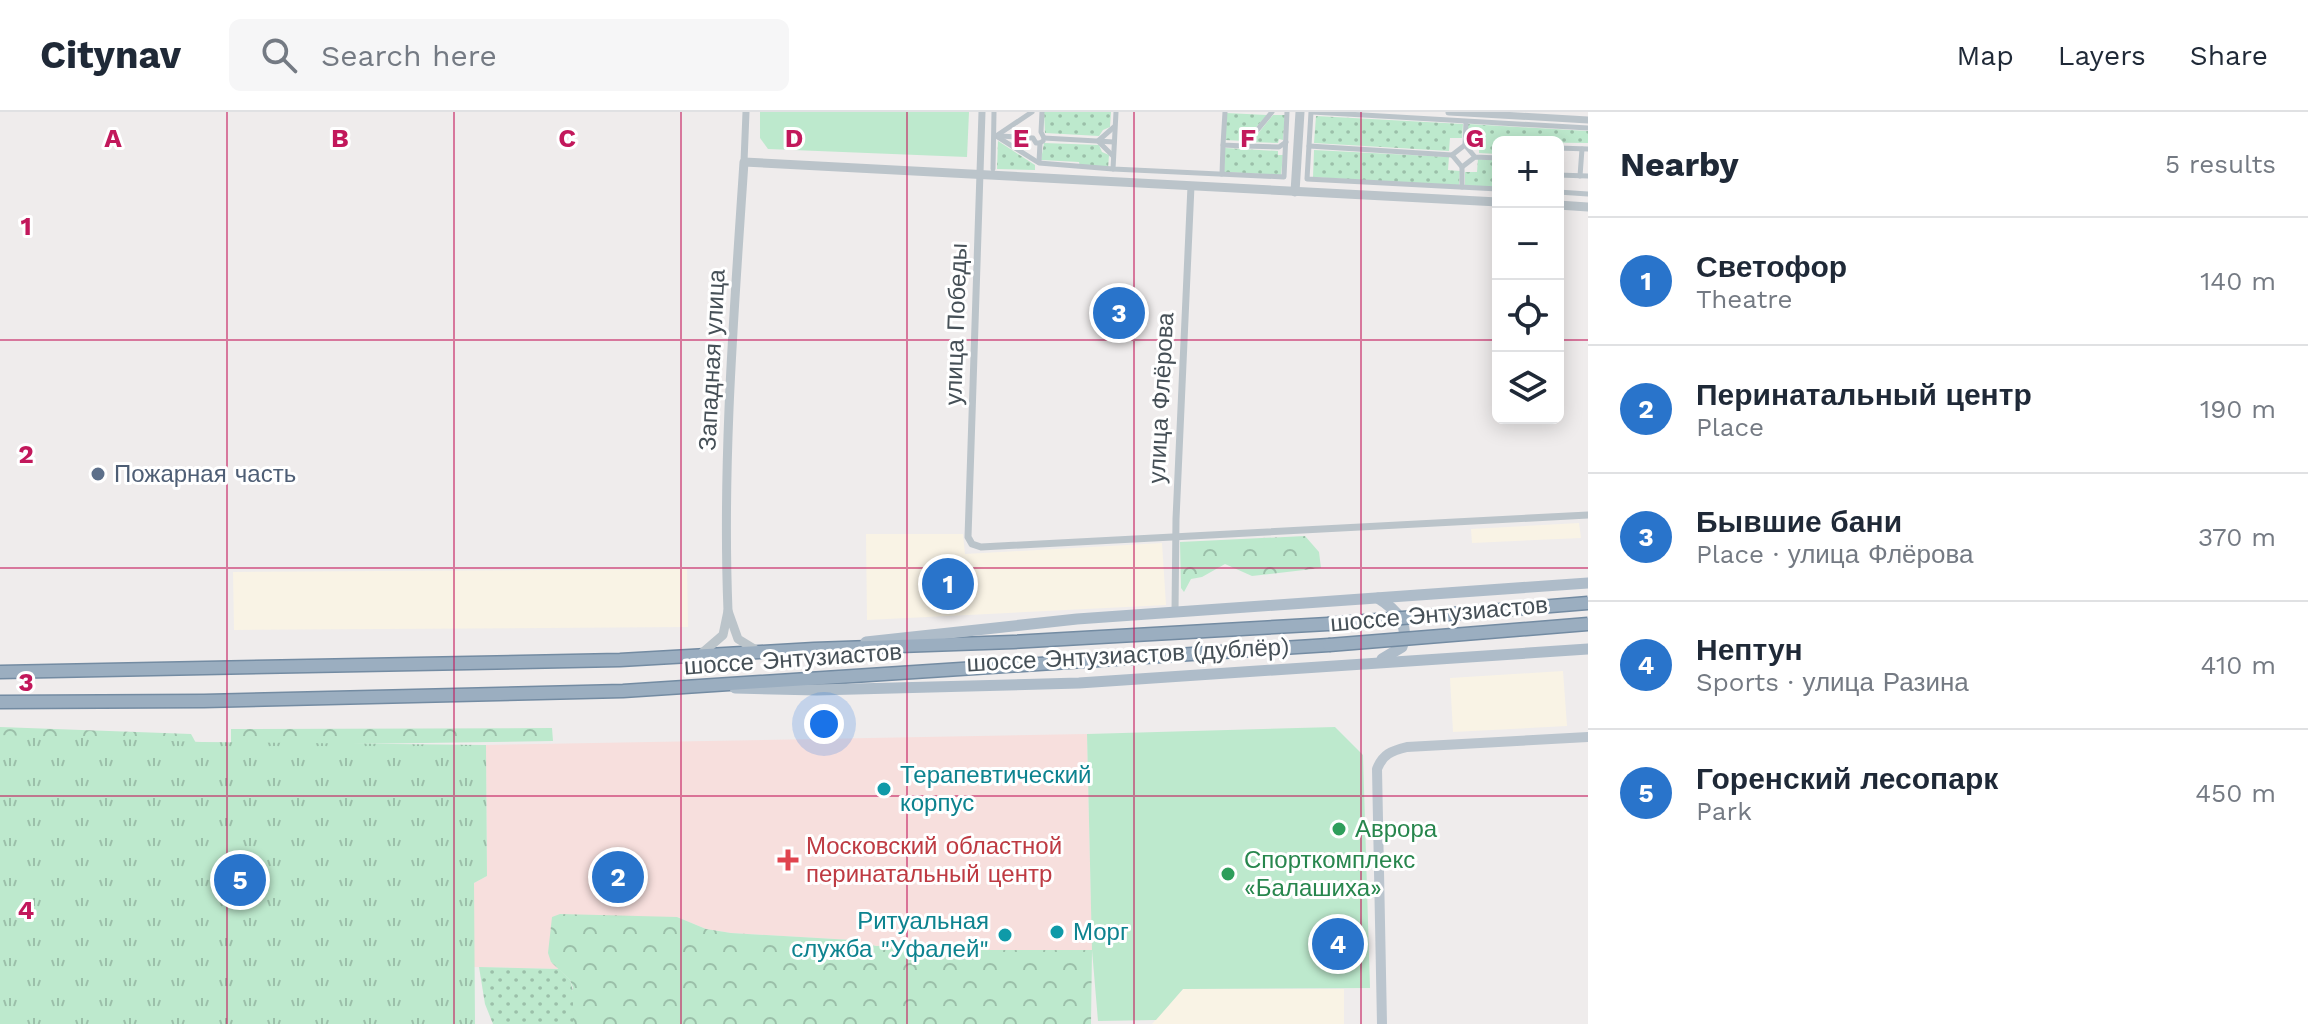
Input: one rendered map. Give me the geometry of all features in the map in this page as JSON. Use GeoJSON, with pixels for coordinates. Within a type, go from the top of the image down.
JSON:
{"type":"FeatureCollection","features":[{"type":"Feature","properties":{"kind":"highway","name":"шоссе Энтузиастов"},"geometry":{"type":"LineString","coordinates":[[0,672],[297,668],[698,656],[1328,624],[1588,603]]}},
{"type":"Feature","properties":{"kind":"highway","name":"шоссе Энтузиастов"},"geometry":{"type":"LineString","coordinates":[[0,702],[512,695],[719,687],[1588,624]]}},
{"type":"Feature","properties":{"kind":"main road","name":"шоссе Энтузиастов (дублёр)"},"geometry":{"type":"LineString","coordinates":[[814,649],[1005,625],[1588,583]]}},
{"type":"Feature","properties":{"kind":"main road"},"geometry":{"type":"LineString","coordinates":[[1374,662],[1402,647],[1405,636],[1399,614],[1378,598]]}},
{"type":"Feature","properties":{"kind":"main road","name":"шоссе Энтузиастов (дублёр)"},"geometry":{"type":"LineString","coordinates":[[719,687],[817,690],[1066,684],[1588,649]]}},
{"type":"Feature","properties":{"kind":"main road"},"geometry":{"type":"LineString","coordinates":[[1382,1024],[1377,769],[1382,758],[1391,751],[1407,747],[1588,737]]}},
{"type":"Feature","properties":{"kind":"street","name":"Западная улица"},"geometry":{"type":"LineString","coordinates":[[698,656],[723,635],[728,611],[724,522],[746,112]]}},
{"type":"Feature","properties":{"kind":"street","name":"улица Победы"},"geometry":{"type":"LineString","coordinates":[[982,112],[968,537],[972,544],[981,547],[1175,536]]}},
{"type":"Feature","properties":{"kind":"street"},"geometry":{"type":"LineString","coordinates":[[993,169],[994,112]]}},
{"type":"Feature","properties":{"kind":"street"},"geometry":{"type":"LineString","coordinates":[[995,136],[1032,112]]}},
{"type":"Feature","properties":{"kind":"street"},"geometry":{"type":"LineString","coordinates":[[1039,163],[1042,112]]}},
{"type":"Feature","properties":{"kind":"street"},"geometry":{"type":"LineString","coordinates":[[1113,169],[1116,112]]}},
{"type":"Feature","properties":{"kind":"street"},"geometry":{"type":"LineString","coordinates":[[1222,174],[1225,112]]}},
{"type":"Feature","properties":{"kind":"street"},"geometry":{"type":"LineString","coordinates":[[1244,146],[1272,112]]}},
{"type":"Feature","properties":{"kind":"street"},"geometry":{"type":"LineString","coordinates":[[995,136],[1039,163],[1284,177],[1287,112]]}},
{"type":"Feature","properties":{"kind":"street"},"geometry":{"type":"LineString","coordinates":[[1295,192],[1300,112]]}},
{"type":"Feature","properties":{"kind":"street"},"geometry":{"type":"LineString","coordinates":[[1492,189],[1307,179],[1312,112],[1588,128]]}},
{"type":"Feature","properties":{"kind":"street"},"geometry":{"type":"LineString","coordinates":[[1449,112],[1588,120]]}},
{"type":"Feature","properties":{"kind":"street"},"geometry":{"type":"LineString","coordinates":[[1466,122],[1465,145],[1475,157]]}},
{"type":"Feature","properties":{"kind":"street"},"geometry":{"type":"LineString","coordinates":[[1098,141],[1115,126]]}},
{"type":"Feature","properties":{"kind":"street"},"geometry":{"type":"LineString","coordinates":[[995,136],[1033,138],[1036,143],[1041,138],[1114,142]]}},
{"type":"Feature","properties":{"kind":"street"},"geometry":{"type":"LineString","coordinates":[[1098,141],[1113,157]]}},
{"type":"Feature","properties":{"kind":"street"},"geometry":{"type":"LineString","coordinates":[[1223,145],[1279,147],[1286,142]]}},
{"type":"Feature","properties":{"kind":"street"},"geometry":{"type":"LineString","coordinates":[[1309,146],[1452,155],[1465,145]]}},
{"type":"Feature","properties":{"kind":"street"},"geometry":{"type":"LineString","coordinates":[[1279,147],[1285,153]]}},
{"type":"Feature","properties":{"kind":"street"},"geometry":{"type":"LineString","coordinates":[[1564,148],[1585,149],[1580,176]]}},
{"type":"Feature","properties":{"kind":"street"},"geometry":{"type":"LineString","coordinates":[[1452,155],[1462,167],[1462,187]]}},
{"type":"Feature","properties":{"kind":"street"},"geometry":{"type":"LineString","coordinates":[[1462,167],[1475,157],[1492,158]]}},
{"type":"Feature","properties":{"kind":"street"},"geometry":{"type":"LineString","coordinates":[[744,162],[1492,202]]}},
{"type":"Feature","properties":{"kind":"street"},"geometry":{"type":"LineString","coordinates":[[1564,175],[1588,176]]}},
{"type":"Feature","properties":{"kind":"street","name":"улица Флёрова"},"geometry":{"type":"LineString","coordinates":[[1175,612],[1175,536],[1191,186]]}},
{"type":"Feature","properties":{"kind":"street"},"geometry":{"type":"LineString","coordinates":[[1564,192],[1588,194]]}},
{"type":"Feature","properties":{"kind":"street"},"geometry":{"type":"LineString","coordinates":[[1564,205],[1588,207]]}},
{"type":"Feature","properties":{"kind":"street"},"geometry":{"type":"LineString","coordinates":[[1175,536],[1588,515]]}},
{"type":"Feature","properties":{"kind":"street","name":"Западная улица"},"geometry":{"type":"LineString","coordinates":[[728,611],[738,639],[751,649],[763,652]]}},
{"type":"Feature","properties":{"kind":"shaded area"},"geometry":{"type":"Polygon","coordinates":[[[1579,523],[1581,538],[1472,543],[1471,529],[1579,523]]]}},
{"type":"Feature","properties":{"kind":"shaded area"},"geometry":{"type":"Polygon","coordinates":[[[866,534],[963,534],[965,554],[1162,543],[1166,605],[867,620],[866,534]]]}},
{"type":"Feature","properties":{"kind":"shaded area"},"geometry":{"type":"Polygon","coordinates":[[[687,569],[688,627],[234,630],[233,572],[687,569]]]}},
{"type":"Feature","properties":{"kind":"shaded area"},"geometry":{"type":"Polygon","coordinates":[[[1563,671],[1567,726],[1453,732],[1450,678],[1563,671]]]}},
{"type":"Feature","properties":{"kind":"shaded area","name":"Московский областной перинатальный центр"},"geometry":{"type":"Polygon","coordinates":[[[1087,734],[1092,950],[982,950],[949,944],[876,946],[852,940],[731,933],[706,929],[677,917],[551,962],[559,969],[474,967],[474,883],[487,876],[486,745],[1087,734]]]}},
{"type":"Feature","properties":{"kind":"shaded area"},"geometry":{"type":"Polygon","coordinates":[[[1183,989],[1344,989],[1344,1024],[1152,1024],[1183,989]]]}},
{"type":"Feature","properties":{"kind":"green space"},"geometry":{"type":"Polygon","coordinates":[[[760,112],[969,112],[967,157],[768,149],[760,138],[760,112]]]}},
{"type":"Feature","properties":{"kind":"green space"},"geometry":{"type":"Polygon","coordinates":[[[1044,112],[1111,112],[1110,127],[1099,136],[1045,133],[1044,112]]]}},
{"type":"Feature","properties":{"kind":"green space"},"geometry":{"type":"Polygon","coordinates":[[[1226,113],[1267,115],[1244,141],[1225,140],[1226,113]]]}},
{"type":"Feature","properties":{"kind":"green space"},"geometry":{"type":"Polygon","coordinates":[[[1273,115],[1285,115],[1283,140],[1279,139],[1278,143],[1251,142],[1273,115]]]}},
{"type":"Feature","properties":{"kind":"green space"},"geometry":{"type":"Polygon","coordinates":[[[1316,116],[1463,124],[1462,138],[1450,138],[1449,151],[1314,143],[1316,116]]]}},
{"type":"Feature","properties":{"kind":"green space"},"geometry":{"type":"Polygon","coordinates":[[[1468,124],[1588,131],[1588,143],[1564,143],[1564,136],[1492,136],[1492,154],[1479,153],[1479,140],[1467,139],[1468,124]]]}},
{"type":"Feature","properties":{"kind":"green space"},"geometry":{"type":"Polygon","coordinates":[[[998,141],[1035,165],[1035,170],[997,169],[998,141]]]}},
{"type":"Feature","properties":{"kind":"green space"},"geometry":{"type":"Polygon","coordinates":[[[1044,143],[1099,145],[1102,152],[1109,155],[1108,169],[1080,167],[1079,162],[1041,160],[1044,143]]]}},
{"type":"Feature","properties":{"kind":"green space"},"geometry":{"type":"Polygon","coordinates":[[[1225,148],[1278,151],[1278,155],[1283,155],[1281,175],[1224,172],[1225,148]]]}},
{"type":"Feature","properties":{"kind":"green space"},"geometry":{"type":"Polygon","coordinates":[[[1314,150],[1449,157],[1448,170],[1460,171],[1459,186],[1313,177],[1314,150]]]}},
{"type":"Feature","properties":{"kind":"green space"},"geometry":{"type":"Polygon","coordinates":[[[1478,159],[1492,160],[1492,188],[1465,186],[1465,172],[1477,172],[1478,159]]]}},
{"type":"Feature","properties":{"kind":"green space"},"geometry":{"type":"Polygon","coordinates":[[[1305,536],[1319,552],[1321,568],[1252,576],[1225,564],[1202,577],[1191,579],[1184,592],[1181,588],[1180,542],[1305,536]]]}},
{"type":"Feature","properties":{"kind":"green space"},"geometry":{"type":"Polygon","coordinates":[[[0,727],[191,734],[196,743],[0,773],[0,727]]]}},
{"type":"Feature","properties":{"kind":"green space","name":"Спорткомплекс «Балашиха»"},"geometry":{"type":"Polygon","coordinates":[[[1335,727],[1363,755],[1370,988],[1183,989],[1156,1020],[1098,1021],[1092,950],[1087,734],[1335,727]]]}},
{"type":"Feature","properties":{"kind":"green space"},"geometry":{"type":"Polygon","coordinates":[[[552,728],[553,741],[284,745],[231,752],[231,729],[552,728]]]}},
{"type":"Feature","properties":{"kind":"green space"},"geometry":{"type":"Polygon","coordinates":[[[0,735],[202,742],[486,745],[487,876],[474,883],[475,1024],[0,1024],[0,735]]]}},
{"type":"Feature","properties":{"kind":"green space"},"geometry":{"type":"Polygon","coordinates":[[[560,914],[677,917],[706,929],[731,933],[852,940],[876,946],[949,944],[982,950],[1092,950],[1091,1024],[573,1024],[573,988],[570,980],[551,962],[548,953],[552,917],[560,914]]]}},
{"type":"Feature","properties":{"kind":"green space"},"geometry":{"type":"Polygon","coordinates":[[[479,967],[559,969],[570,980],[582,1024],[493,1024],[485,1004],[479,967]]]}},
{"type":"Feature","properties":{"kind":"place","name":"Бывшие бани"},"geometry":{"type":"Point","coordinates":[1119,313]}},
{"type":"Feature","properties":{"kind":"place","name":"Пожарная часть"},"geometry":{"type":"Point","coordinates":[98,474]}},
{"type":"Feature","properties":{"kind":"place","name":"Светофор"},"geometry":{"type":"Point","coordinates":[948,584]}},
{"type":"Feature","properties":{"kind":"place","name":"Терапевтический корпус"},"geometry":{"type":"Point","coordinates":[884,789]}},
{"type":"Feature","properties":{"kind":"place","name":"Аврора"},"geometry":{"type":"Point","coordinates":[1339,829]}},
{"type":"Feature","properties":{"kind":"place","name":"Московский областной перинатальный центр"},"geometry":{"type":"Point","coordinates":[788,860]}},
{"type":"Feature","properties":{"kind":"place","name":"Спорткомплекс «Балашиха»"},"geometry":{"type":"Point","coordinates":[1228,874]}},
{"type":"Feature","properties":{"kind":"place","name":"Перинатальный центр"},"geometry":{"type":"Point","coordinates":[618,877]}},
{"type":"Feature","properties":{"kind":"place","name":"Горенский лесопарк"},"geometry":{"type":"Point","coordinates":[240,880]}},
{"type":"Feature","properties":{"kind":"place","name":"Морг"},"geometry":{"type":"Point","coordinates":[1057,932]}},
{"type":"Feature","properties":{"kind":"place","name":"Ритуальная служба \"Уфалей\""},"geometry":{"type":"Point","coordinates":[1005,935]}},
{"type":"Feature","properties":{"kind":"place","name":"Нептун"},"geometry":{"type":"Point","coordinates":[1338,944]}}]}
